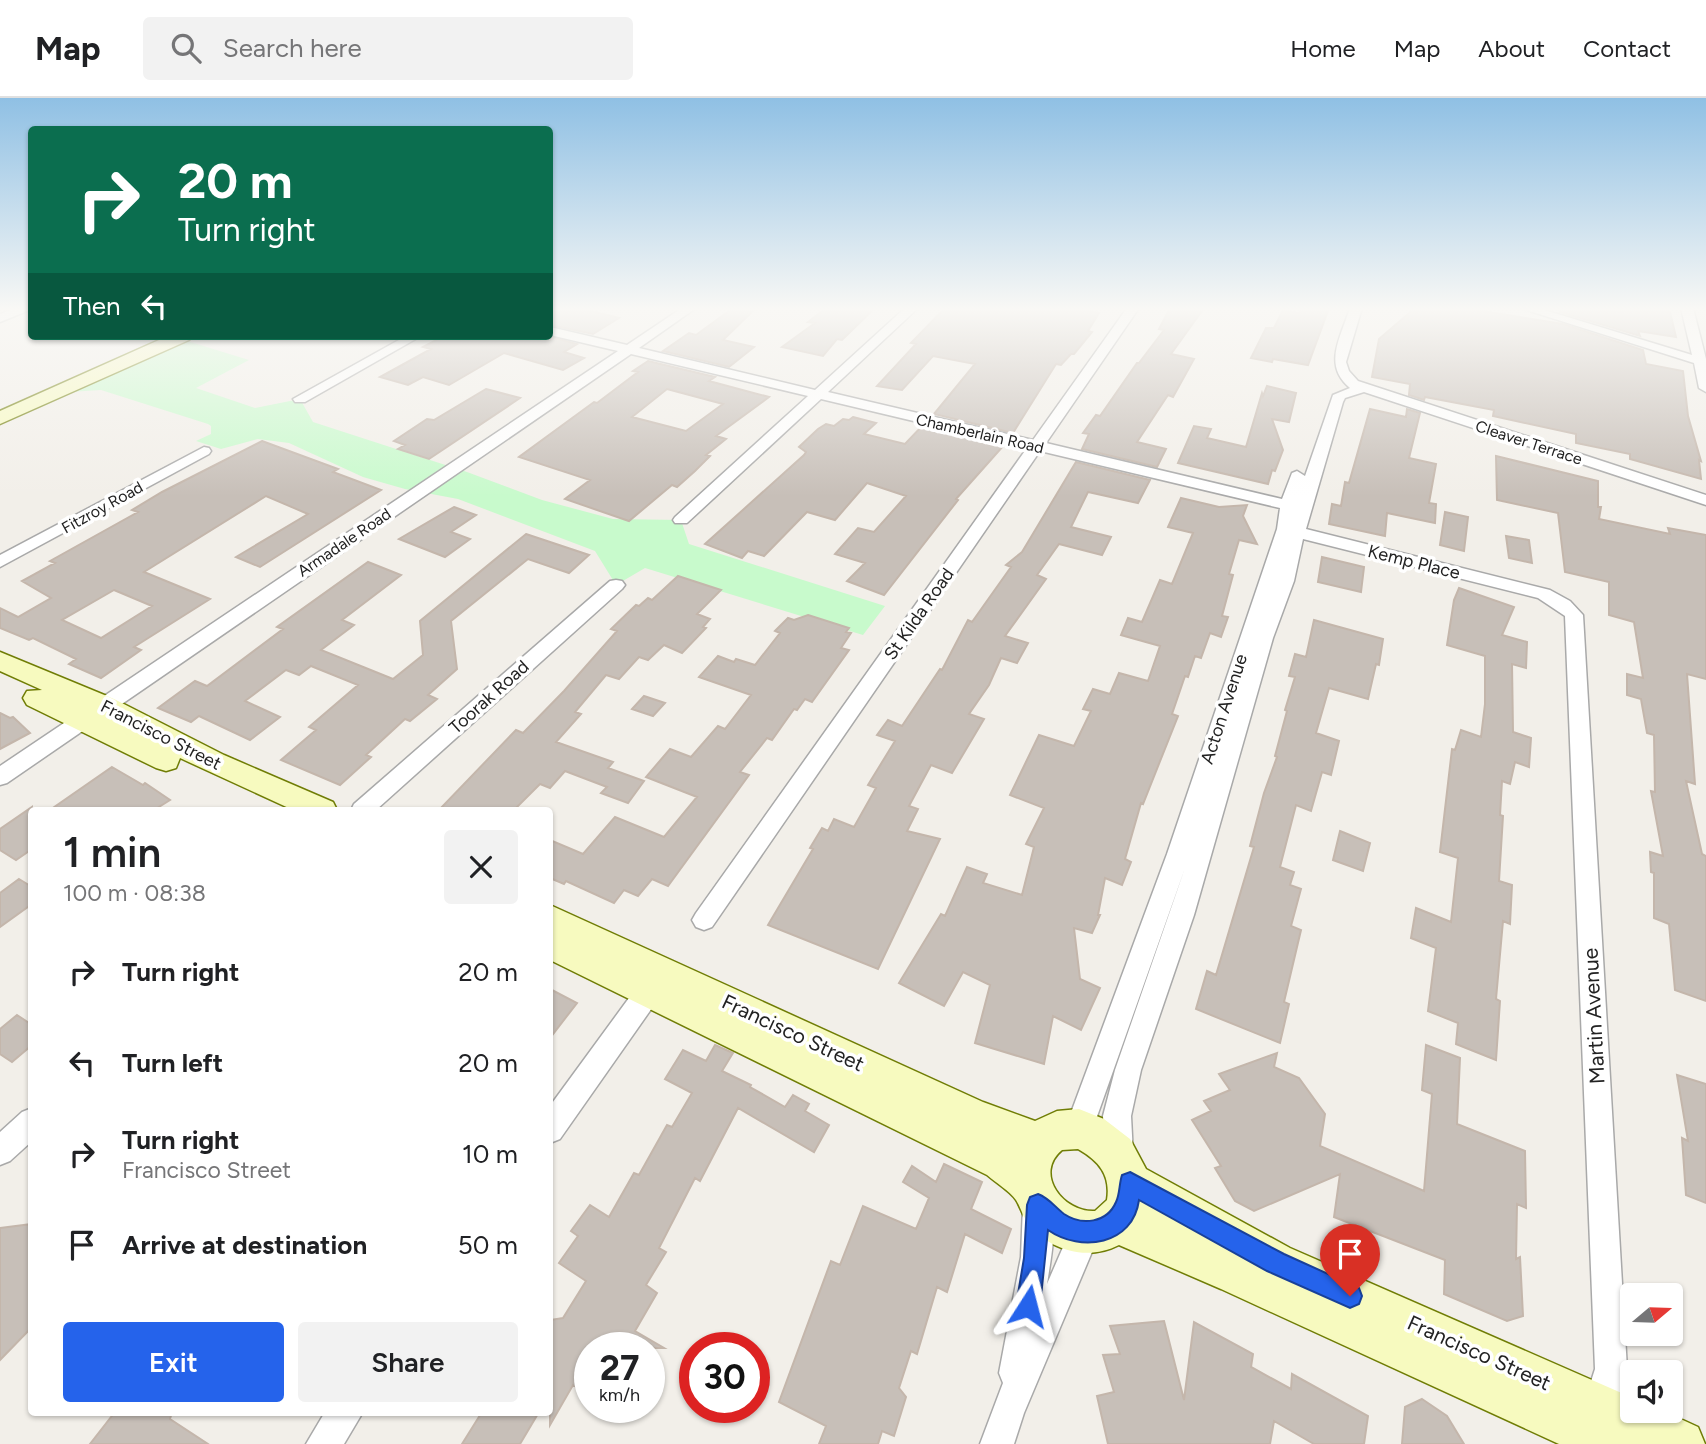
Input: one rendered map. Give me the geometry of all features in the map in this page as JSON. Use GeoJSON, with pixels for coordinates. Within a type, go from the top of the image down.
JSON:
{"type":"FeatureCollection","features":[{"type":"Feature","properties":{"kind":"street"},"geometry":{"type":"LineString","coordinates":[[0,418],[105,371]]}},
{"type":"Feature","properties":{"kind":"street"},"geometry":{"type":"LineString","coordinates":[[300,399],[351,371]]}},
{"type":"Feature","properties":{"kind":"street","name":"Armadale Road"},"geometry":{"type":"LineString","coordinates":[[0,777],[598,371]]}},
{"type":"Feature","properties":{"kind":"street","name":"Chamberlain Road"},"geometry":{"type":"LineString","coordinates":[[713,371],[1288,505]]}},
{"type":"Feature","properties":{"kind":"street"},"geometry":{"type":"LineString","coordinates":[[681,520],[844,371]]}},
{"type":"Feature","properties":{"kind":"street","name":"St Kilda Road"},"geometry":{"type":"LineString","coordinates":[[704,920],[1089,371]]}},
{"type":"Feature","properties":{"kind":"street"},"geometry":{"type":"LineString","coordinates":[[1343,371],[1358,386]]}},
{"type":"Feature","properties":{"kind":"street","name":"Acton Avenue"},"geometry":{"type":"LineString","coordinates":[[1002,1428],[1112,1198],[1117,1116],[1128,1070],[1182,915],[1264,638],[1285,581],[1291,531],[1288,505],[1326,392],[1338,386],[1358,386]]}},
{"type":"Feature","properties":{"kind":"street","name":"Cleaver Terrace"},"geometry":{"type":"LineString","coordinates":[[1358,386],[1706,500]]}},
{"type":"Feature","properties":{"kind":"street","name":"Acton Avenue"},"geometry":{"type":"LineString","coordinates":[[1079,1129],[1305,498],[1336,402],[1344,393],[1358,386]]}},
{"type":"Feature","properties":{"kind":"street","name":"Fitzroy Road"},"geometry":{"type":"LineString","coordinates":[[0,562],[204,451]]}},
{"type":"Feature","properties":{"kind":"street","name":"Kemp Place"},"geometry":{"type":"LineString","coordinates":[[1291,531],[1544,594]]}},
{"type":"Feature","properties":{"kind":"street","name":"Toorak Road"},"geometry":{"type":"LineString","coordinates":[[365,807],[616,584]]}},
{"type":"Feature","properties":{"kind":"street","name":"Martin Avenue"},"geometry":{"type":"LineString","coordinates":[[1544,594],[1564,605],[1574,615],[1611,1369],[1593,1430]]}},
{"type":"Feature","properties":{"kind":"street","name":"Francisco Street"},"geometry":{"type":"LineString","coordinates":[[0,661],[265,807]]}},
{"type":"Feature","properties":{"kind":"street","name":"Francisco Street"},"geometry":{"type":"LineString","coordinates":[[0,680],[94,713],[315,807]]}},
{"type":"Feature","properties":{"kind":"street","name":"Francisco Street"},"geometry":{"type":"LineString","coordinates":[[553,921],[655,982],[1001,1161],[1034,1194]]}},
{"type":"Feature","properties":{"kind":"street","name":"Francisco Street"},"geometry":{"type":"LineString","coordinates":[[553,945],[655,982],[976,1119],[1039,1142]]}},
{"type":"Feature","properties":{"kind":"street"},"geometry":{"type":"LineString","coordinates":[[553,1125],[655,982]]}},
{"type":"Feature","properties":{"kind":"street"},"geometry":{"type":"LineString","coordinates":[[0,1151],[28,1126]]}},
{"type":"Feature","properties":{"kind":"street"},"geometry":{"type":"LineString","coordinates":[[1079,1129],[1101,1138],[1112,1198],[1059,1224],[1034,1194],[1030,1161],[1039,1142],[1057,1131],[1079,1129]]}},
{"type":"Feature","properties":{"kind":"street","name":"Acton Avenue"},"geometry":{"type":"LineString","coordinates":[[1002,1428],[1035,1258],[1034,1194]]}},
{"type":"Feature","properties":{"kind":"street","name":"Francisco Street"},"geometry":{"type":"LineString","coordinates":[[1112,1198],[1250,1279],[1593,1430],[1681,1444]]}},
{"type":"Feature","properties":{"kind":"street"},"geometry":{"type":"LineString","coordinates":[[323,1444],[343,1416]]}},
{"type":"Feature","properties":{"kind":"green space"},"geometry":{"type":"Polygon","coordinates":[[[116,371],[229,371],[196,388],[255,408],[300,399],[313,422],[467,472],[542,500],[613,519],[681,520],[689,544],[885,606],[863,635],[645,568],[616,585],[595,551],[458,499],[405,489],[363,477],[289,443],[258,439],[221,449],[196,441],[211,434],[211,426],[208,424],[101,390],[69,392],[116,371]]]}},
{"type":"Feature","properties":{"kind":"building"},"geometry":{"type":"Polygon","coordinates":[[[391,371],[473,371],[449,385],[423,377],[408,385],[380,377],[391,371]]]}},
{"type":"Feature","properties":{"kind":"building"},"geometry":{"type":"Polygon","coordinates":[[[633,371],[689,371],[715,377],[709,381],[769,397],[716,436],[726,439],[706,455],[710,456],[677,487],[672,485],[629,521],[565,499],[590,480],[519,457],[638,372],[633,371]],[[667,389],[632,417],[686,431],[723,404],[667,389]]]}},
{"type":"Feature","properties":{"kind":"building"},"geometry":{"type":"Polygon","coordinates":[[[891,371],[919,371],[902,390],[877,386],[891,371]]]}},
{"type":"Feature","properties":{"kind":"building"},"geometry":{"type":"Polygon","coordinates":[[[969,371],[1052,371],[1013,433],[934,414],[969,371]]]}},
{"type":"Feature","properties":{"kind":"building"},"geometry":{"type":"Polygon","coordinates":[[[1132,371],[1187,371],[1173,397],[1168,395],[1137,442],[1166,449],[1157,467],[1082,449],[1089,434],[1083,433],[1096,415],[1100,416],[1132,371]]]}},
{"type":"Feature","properties":{"kind":"building"},"geometry":{"type":"Polygon","coordinates":[[[1373,371],[1683,371],[1688,416],[1701,461],[1699,460],[1701,479],[1630,459],[1630,454],[1576,443],[1576,434],[1493,416],[1494,410],[1425,397],[1424,400],[1409,395],[1410,384],[1372,377],[1373,371]]]}},
{"type":"Feature","properties":{"kind":"building"},"geometry":{"type":"Polygon","coordinates":[[[1267,386],[1296,393],[1289,422],[1272,419],[1283,450],[1268,484],[1178,463],[1194,426],[1211,429],[1207,438],[1246,447],[1262,393],[1263,396],[1267,386]]]}},
{"type":"Feature","properties":{"kind":"building"},"geometry":{"type":"Polygon","coordinates":[[[486,389],[520,398],[429,459],[398,449],[405,445],[394,441],[427,419],[434,420],[486,389]]]}},
{"type":"Feature","properties":{"kind":"building"},"geometry":{"type":"Polygon","coordinates":[[[1370,409],[1406,417],[1407,409],[1420,413],[1409,458],[1436,464],[1429,503],[1436,504],[1435,523],[1387,513],[1385,536],[1329,524],[1332,504],[1341,506],[1345,482],[1349,483],[1370,409]]]}},
{"type":"Feature","properties":{"kind":"building"},"geometry":{"type":"Polygon","coordinates":[[[853,417],[876,423],[864,434],[905,444],[922,426],[1004,445],[956,499],[958,500],[884,595],[847,581],[865,563],[835,554],[858,528],[874,532],[906,496],[867,483],[835,520],[807,512],[764,556],[748,551],[742,558],[705,544],[804,455],[806,452],[799,447],[818,429],[826,424],[834,426],[843,419],[849,420],[853,417]]]}},
{"type":"Feature","properties":{"kind":"building"},"geometry":{"type":"Polygon","coordinates":[[[262,441],[338,469],[333,472],[381,490],[260,567],[236,557],[308,514],[266,496],[144,572],[210,599],[134,647],[141,650],[101,678],[69,664],[76,659],[33,638],[29,640],[0,628],[0,608],[18,617],[51,598],[22,581],[55,563],[50,561],[138,512],[132,510],[262,441]],[[114,590],[62,620],[101,638],[152,606],[114,590]]]}},
{"type":"Feature","properties":{"kind":"building"},"geometry":{"type":"Polygon","coordinates":[[[1496,456],[1598,481],[1598,507],[1601,507],[1599,519],[1670,534],[1668,528],[1706,535],[1706,679],[1687,674],[1695,784],[1686,781],[1702,854],[1706,856],[1706,1001],[1675,990],[1669,924],[1654,918],[1654,873],[1651,872],[1650,852],[1663,856],[1651,791],[1655,792],[1654,735],[1647,733],[1641,699],[1627,695],[1627,674],[1643,678],[1634,622],[1609,615],[1609,582],[1565,572],[1558,513],[1497,500],[1496,456]]]}},
{"type":"Feature","properties":{"kind":"building"},"geometry":{"type":"Polygon","coordinates":[[[1076,462],[1150,480],[1138,503],[1088,492],[1071,527],[1111,537],[1102,555],[1059,544],[1037,575],[1046,579],[1005,636],[1028,643],[1017,663],[1001,658],[989,685],[969,714],[984,719],[952,773],[931,765],[909,806],[918,809],[907,831],[940,839],[878,969],[768,925],[813,849],[810,848],[822,828],[828,831],[834,819],[854,827],[876,788],[868,785],[895,741],[877,735],[888,720],[902,726],[940,669],[942,670],[968,620],[972,622],[1011,567],[1006,565],[1022,552],[1076,462]]]}},
{"type":"Feature","properties":{"kind":"building"},"geometry":{"type":"Polygon","coordinates":[[[1181,498],[1219,507],[1247,505],[1243,516],[1257,544],[1239,540],[1229,574],[1233,575],[1222,616],[1228,617],[1221,637],[1210,633],[1201,658],[1195,656],[1188,677],[1185,676],[1172,714],[1178,716],[1143,804],[1141,803],[1125,859],[1131,862],[1122,885],[1105,878],[1100,915],[1092,933],[1074,928],[1080,979],[1100,988],[1081,1030],[1053,1016],[1044,1064],[975,1043],[990,985],[963,972],[944,1006],[899,983],[941,914],[945,916],[967,867],[987,874],[983,883],[1022,895],[1034,847],[1026,844],[1044,808],[1010,795],[1039,735],[1074,746],[1091,711],[1083,709],[1093,689],[1110,694],[1119,673],[1148,681],[1160,646],[1121,635],[1128,618],[1142,622],[1160,580],[1172,584],[1193,533],[1168,527],[1181,498]]]}},
{"type":"Feature","properties":{"kind":"building"},"geometry":{"type":"Polygon","coordinates":[[[454,507],[476,515],[451,532],[470,539],[445,557],[399,539],[454,507]]]}},
{"type":"Feature","properties":{"kind":"building"},"geometry":{"type":"Polygon","coordinates":[[[1445,512],[1468,517],[1464,551],[1440,545],[1445,512]]]}},
{"type":"Feature","properties":{"kind":"building"},"geometry":{"type":"Polygon","coordinates":[[[526,534],[589,555],[569,573],[528,559],[451,621],[457,669],[428,695],[437,699],[410,721],[405,719],[366,755],[371,757],[340,785],[281,760],[316,730],[309,727],[358,685],[311,666],[299,675],[286,670],[245,701],[280,717],[250,740],[199,716],[191,722],[158,708],[195,681],[207,686],[283,629],[277,627],[368,562],[401,575],[342,620],[354,625],[321,650],[393,679],[423,655],[420,621],[526,534]]]}},
{"type":"Feature","properties":{"kind":"building"},"geometry":{"type":"Polygon","coordinates":[[[1506,536],[1529,540],[1532,563],[1509,558],[1506,536]]]}},
{"type":"Feature","properties":{"kind":"building"},"geometry":{"type":"Polygon","coordinates":[[[1322,557],[1364,567],[1361,592],[1318,582],[1322,557]]]}},
{"type":"Feature","properties":{"kind":"building"},"geometry":{"type":"Polygon","coordinates":[[[678,576],[721,590],[697,614],[710,619],[703,627],[706,628],[682,653],[664,645],[648,660],[639,657],[619,679],[606,675],[575,712],[581,714],[556,742],[613,762],[608,768],[644,781],[628,803],[601,793],[607,787],[565,771],[550,788],[540,784],[517,807],[442,807],[516,730],[523,733],[564,691],[617,631],[611,629],[636,605],[639,606],[648,598],[652,600],[678,576]]]}},
{"type":"Feature","properties":{"kind":"building"},"geometry":{"type":"Polygon","coordinates":[[[1459,588],[1514,607],[1502,635],[1527,642],[1526,668],[1512,664],[1513,732],[1531,738],[1529,767],[1515,762],[1510,784],[1502,781],[1499,881],[1512,885],[1510,924],[1503,921],[1496,999],[1500,1001],[1496,1060],[1456,1044],[1458,1023],[1428,1011],[1436,948],[1411,938],[1416,908],[1451,922],[1458,858],[1440,852],[1452,749],[1455,750],[1461,730],[1481,737],[1485,704],[1485,656],[1447,645],[1454,600],[1459,588]]]}},
{"type":"Feature","properties":{"kind":"building"},"geometry":{"type":"Polygon","coordinates":[[[808,615],[849,628],[846,632],[851,633],[841,648],[849,650],[812,702],[805,699],[797,710],[794,709],[772,740],[767,738],[740,772],[749,775],[668,886],[652,879],[638,896],[624,890],[614,903],[566,881],[564,884],[553,879],[553,841],[583,854],[615,817],[664,837],[697,797],[646,777],[670,749],[691,757],[718,726],[725,729],[751,695],[699,677],[718,656],[755,665],[780,633],[775,631],[788,618],[794,620],[808,615]]]}},
{"type":"Feature","properties":{"kind":"building"},"geometry":{"type":"Polygon","coordinates":[[[1314,620],[1383,639],[1379,665],[1376,664],[1368,699],[1329,688],[1316,733],[1339,741],[1331,775],[1322,772],[1311,811],[1296,805],[1280,867],[1294,872],[1290,885],[1301,889],[1291,926],[1301,930],[1284,1002],[1289,1004],[1280,1043],[1196,1009],[1207,971],[1216,975],[1254,847],[1250,846],[1264,793],[1277,757],[1275,756],[1287,711],[1285,710],[1295,677],[1289,676],[1295,654],[1306,657],[1314,620]]]}},
{"type":"Feature","properties":{"kind":"building"},"geometry":{"type":"Polygon","coordinates":[[[644,696],[665,703],[653,716],[632,709],[644,696]]]}},
{"type":"Feature","properties":{"kind":"building"},"geometry":{"type":"Polygon","coordinates":[[[0,713],[13,717],[30,733],[0,749],[0,713]]]}},
{"type":"Feature","properties":{"kind":"building"},"geometry":{"type":"Polygon","coordinates":[[[112,767],[143,785],[145,783],[170,800],[159,807],[54,807],[112,767]]]}},
{"type":"Feature","properties":{"kind":"building"},"geometry":{"type":"Polygon","coordinates":[[[28,810],[28,852],[16,860],[0,850],[0,829],[28,810]]]}},
{"type":"Feature","properties":{"kind":"building"},"geometry":{"type":"Polygon","coordinates":[[[1340,831],[1370,843],[1363,871],[1333,860],[1340,831]]]}},
{"type":"Feature","properties":{"kind":"building"},"geometry":{"type":"Polygon","coordinates":[[[19,879],[28,885],[28,907],[0,927],[0,893],[19,879]]]}},
{"type":"Feature","properties":{"kind":"building"},"geometry":{"type":"Polygon","coordinates":[[[553,991],[577,1003],[553,1034],[553,991]]]}},
{"type":"Feature","properties":{"kind":"building"},"geometry":{"type":"Polygon","coordinates":[[[17,1015],[28,1022],[28,1048],[12,1062],[0,1054],[0,1029],[17,1015]]]}},
{"type":"Feature","properties":{"kind":"building"},"geometry":{"type":"Polygon","coordinates":[[[715,1045],[733,1053],[722,1071],[751,1085],[750,1087],[785,1107],[793,1095],[809,1104],[805,1111],[829,1125],[814,1152],[738,1108],[700,1181],[695,1178],[659,1248],[666,1252],[646,1285],[657,1293],[637,1332],[574,1332],[574,1386],[550,1425],[550,1416],[553,1416],[553,1320],[563,1318],[586,1281],[559,1263],[578,1236],[571,1231],[590,1205],[609,1217],[634,1173],[639,1175],[667,1125],[672,1127],[692,1093],[665,1079],[683,1050],[706,1061],[715,1045]]]}},
{"type":"Feature","properties":{"kind":"building"},"geometry":{"type":"Polygon","coordinates":[[[1426,1045],[1460,1058],[1457,1124],[1525,1151],[1526,1208],[1517,1204],[1516,1259],[1520,1257],[1523,1316],[1507,1321],[1444,1294],[1445,1260],[1334,1217],[1340,1174],[1254,1211],[1235,1201],[1215,1168],[1221,1166],[1192,1120],[1211,1111],[1204,1101],[1230,1090],[1219,1074],[1277,1053],[1274,1067],[1299,1078],[1325,1114],[1320,1146],[1424,1191],[1432,1094],[1422,1090],[1426,1045]]]}},
{"type":"Feature","properties":{"kind":"building"},"geometry":{"type":"Polygon","coordinates":[[[1677,1075],[1706,1084],[1706,1203],[1686,1195],[1682,1138],[1688,1141],[1677,1075]]]}},
{"type":"Feature","properties":{"kind":"building"},"geometry":{"type":"Polygon","coordinates":[[[944,1164],[982,1182],[971,1209],[1011,1229],[1002,1253],[965,1234],[947,1292],[937,1287],[917,1354],[911,1351],[899,1388],[906,1397],[894,1436],[882,1431],[878,1444],[819,1444],[826,1426],[779,1402],[831,1261],[840,1265],[863,1206],[916,1229],[929,1198],[903,1182],[912,1166],[936,1182],[944,1164]]]}},
{"type":"Feature","properties":{"kind":"building"},"geometry":{"type":"Polygon","coordinates":[[[28,1224],[28,1331],[0,1360],[0,1228],[28,1224]]]}},
{"type":"Feature","properties":{"kind":"building"},"geometry":{"type":"Polygon","coordinates":[[[1164,1321],[1184,1400],[1194,1322],[1253,1354],[1251,1367],[1291,1389],[1292,1374],[1368,1416],[1364,1444],[1314,1444],[1274,1421],[1270,1444],[1108,1444],[1097,1396],[1114,1392],[1103,1355],[1120,1354],[1110,1326],[1164,1321]]]}},
{"type":"Feature","properties":{"kind":"building"},"geometry":{"type":"Polygon","coordinates":[[[1422,1399],[1447,1416],[1464,1444],[1402,1444],[1405,1407],[1422,1399]]]}},
{"type":"Feature","properties":{"kind":"building"},"geometry":{"type":"Polygon","coordinates":[[[112,1416],[171,1416],[170,1419],[208,1444],[90,1444],[112,1416]]]}},
{"type":"Feature","properties":{"kind":"building"},"geometry":{"type":"Polygon","coordinates":[[[480,1416],[537,1416],[520,1444],[462,1444],[480,1416]]]}},
{"type":"Feature","properties":{"kind":"route"},"geometry":{"type":"LineString","coordinates":[[1028,1306],[1035,1258],[1038,1205],[1059,1224],[1084,1233],[1101,1231],[1116,1223],[1128,1205],[1130,1183],[1275,1263],[1350,1296]]}}]}
